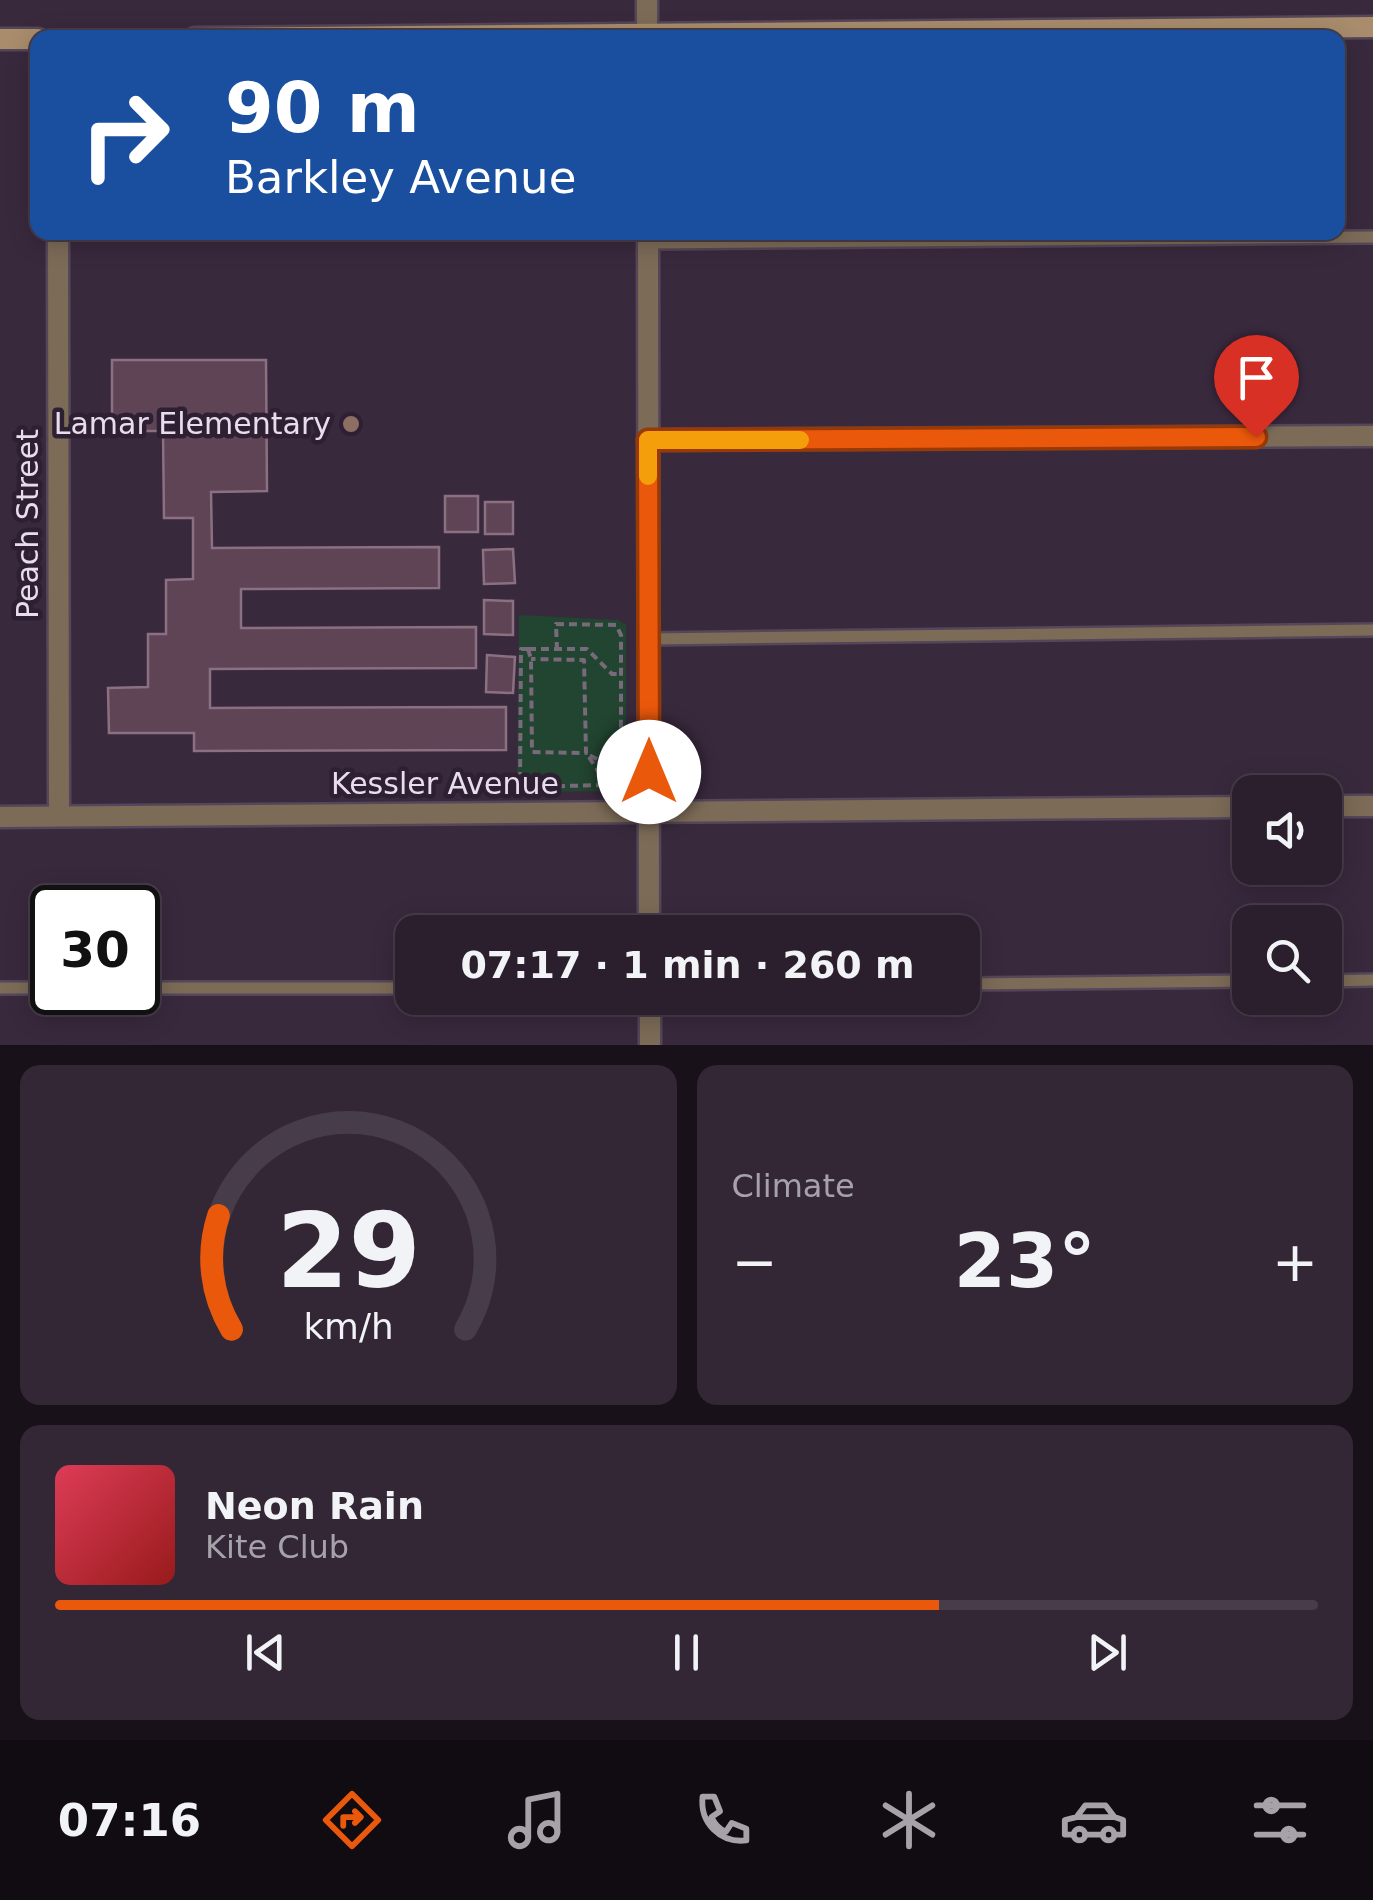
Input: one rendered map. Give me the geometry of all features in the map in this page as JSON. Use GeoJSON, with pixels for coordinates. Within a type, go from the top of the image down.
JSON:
{"type":"FeatureCollection","features":[{"type":"Feature","properties":{"kind":"main road"},"geometry":{"type":"LineString","coordinates":[[1050,30],[1373,26]]}},
{"type":"Feature","properties":{"kind":"main road"},"geometry":{"type":"LineString","coordinates":[[0,39],[30,39]]}},
{"type":"Feature","properties":{"kind":"street"},"geometry":{"type":"LineString","coordinates":[[647,0],[647,30]]}},
{"type":"Feature","properties":{"kind":"street","name":"Peach Street"},"geometry":{"type":"LineString","coordinates":[[58,240],[59,816]]}},
{"type":"Feature","properties":{"kind":"street"},"geometry":{"type":"LineString","coordinates":[[648,240],[650,915]]}},
{"type":"Feature","properties":{"kind":"street"},"geometry":{"type":"LineString","coordinates":[[648,440],[1373,436]]}},
{"type":"Feature","properties":{"kind":"street"},"geometry":{"type":"LineString","coordinates":[[1342,806],[1373,806]]}},
{"type":"Feature","properties":{"kind":"street","name":"Kessler Avenue"},"geometry":{"type":"LineString","coordinates":[[0,817],[1232,807]]}},
{"type":"Feature","properties":{"kind":"street"},"geometry":{"type":"LineString","coordinates":[[650,1015],[650,1045]]}},
{"type":"Feature","properties":{"kind":"lane"},"geometry":{"type":"LineString","coordinates":[[1345,237],[1373,237]]}},
{"type":"Feature","properties":{"kind":"lane"},"geometry":{"type":"LineString","coordinates":[[648,639],[1373,630]]}},
{"type":"Feature","properties":{"kind":"lane"},"geometry":{"type":"LineString","coordinates":[[1342,981],[1373,980]]}},
{"type":"Feature","properties":{"kind":"lane"},"geometry":{"type":"LineString","coordinates":[[980,984],[1232,982]]}},
{"type":"Feature","properties":{"kind":"lane"},"geometry":{"type":"LineString","coordinates":[[0,988],[30,988]]}},
{"type":"Feature","properties":{"kind":"lane"},"geometry":{"type":"LineString","coordinates":[[160,988],[395,988]]}},
{"type":"Feature","properties":{"kind":"path"},"geometry":{"type":"LineString","coordinates":[[557,650],[556,624],[616,626],[621,636],[621,771],[607,785],[520,787],[521,649],[557,650],[586,649],[612,674],[618,674]]}},
{"type":"Feature","properties":{"kind":"path"},"geometry":{"type":"LineString","coordinates":[[528,649],[532,752],[586,753],[621,771],[649,772]]}},
{"type":"Feature","properties":{"kind":"path"},"geometry":{"type":"LineString","coordinates":[[531,660],[584,660],[586,753],[607,785]]}},
{"type":"Feature","properties":{"kind":"green space"},"geometry":{"type":"Polygon","coordinates":[[[519,615],[618,620],[626,625],[626,775],[617,791],[517,792],[519,615]]]}},
{"type":"Feature","properties":{"kind":"building"},"geometry":{"type":"Polygon","coordinates":[[[112,360],[266,360],[267,491],[211,492],[212,548],[439,547],[439,588],[241,589],[241,628],[476,627],[476,668],[210,669],[210,708],[506,707],[506,750],[194,751],[194,733],[109,733],[108,688],[148,687],[148,634],[166,634],[166,580],[193,579],[193,518],[164,518],[163,431],[112,431],[112,360]]]}},
{"type":"Feature","properties":{"kind":"building"},"geometry":{"type":"Polygon","coordinates":[[[445,496],[478,496],[478,532],[445,532],[445,496]]]}},
{"type":"Feature","properties":{"kind":"building"},"geometry":{"type":"Polygon","coordinates":[[[485,502],[513,502],[513,534],[485,534],[485,502]]]}},
{"type":"Feature","properties":{"kind":"building"},"geometry":{"type":"Polygon","coordinates":[[[513,549],[515,583],[484,584],[483,550],[513,549]]]}},
{"type":"Feature","properties":{"kind":"building"},"geometry":{"type":"Polygon","coordinates":[[[484,600],[513,601],[513,635],[484,634],[484,600]]]}},
{"type":"Feature","properties":{"kind":"building"},"geometry":{"type":"Polygon","coordinates":[[[487,655],[515,657],[513,693],[486,692],[487,655]]]}},
{"type":"Feature","properties":{"kind":"slow traffic"},"geometry":{"type":"LineString","coordinates":[[648,476],[648,440],[800,440]]}},
{"type":"Feature","properties":{"kind":"place","name":"Lamar Elementary"},"geometry":{"type":"Point","coordinates":[351,424]}},
{"type":"Feature","properties":{"kind":"route"},"geometry":{"type":"LineString","coordinates":[[649,772],[648,440],[1256,437]]}}]}
